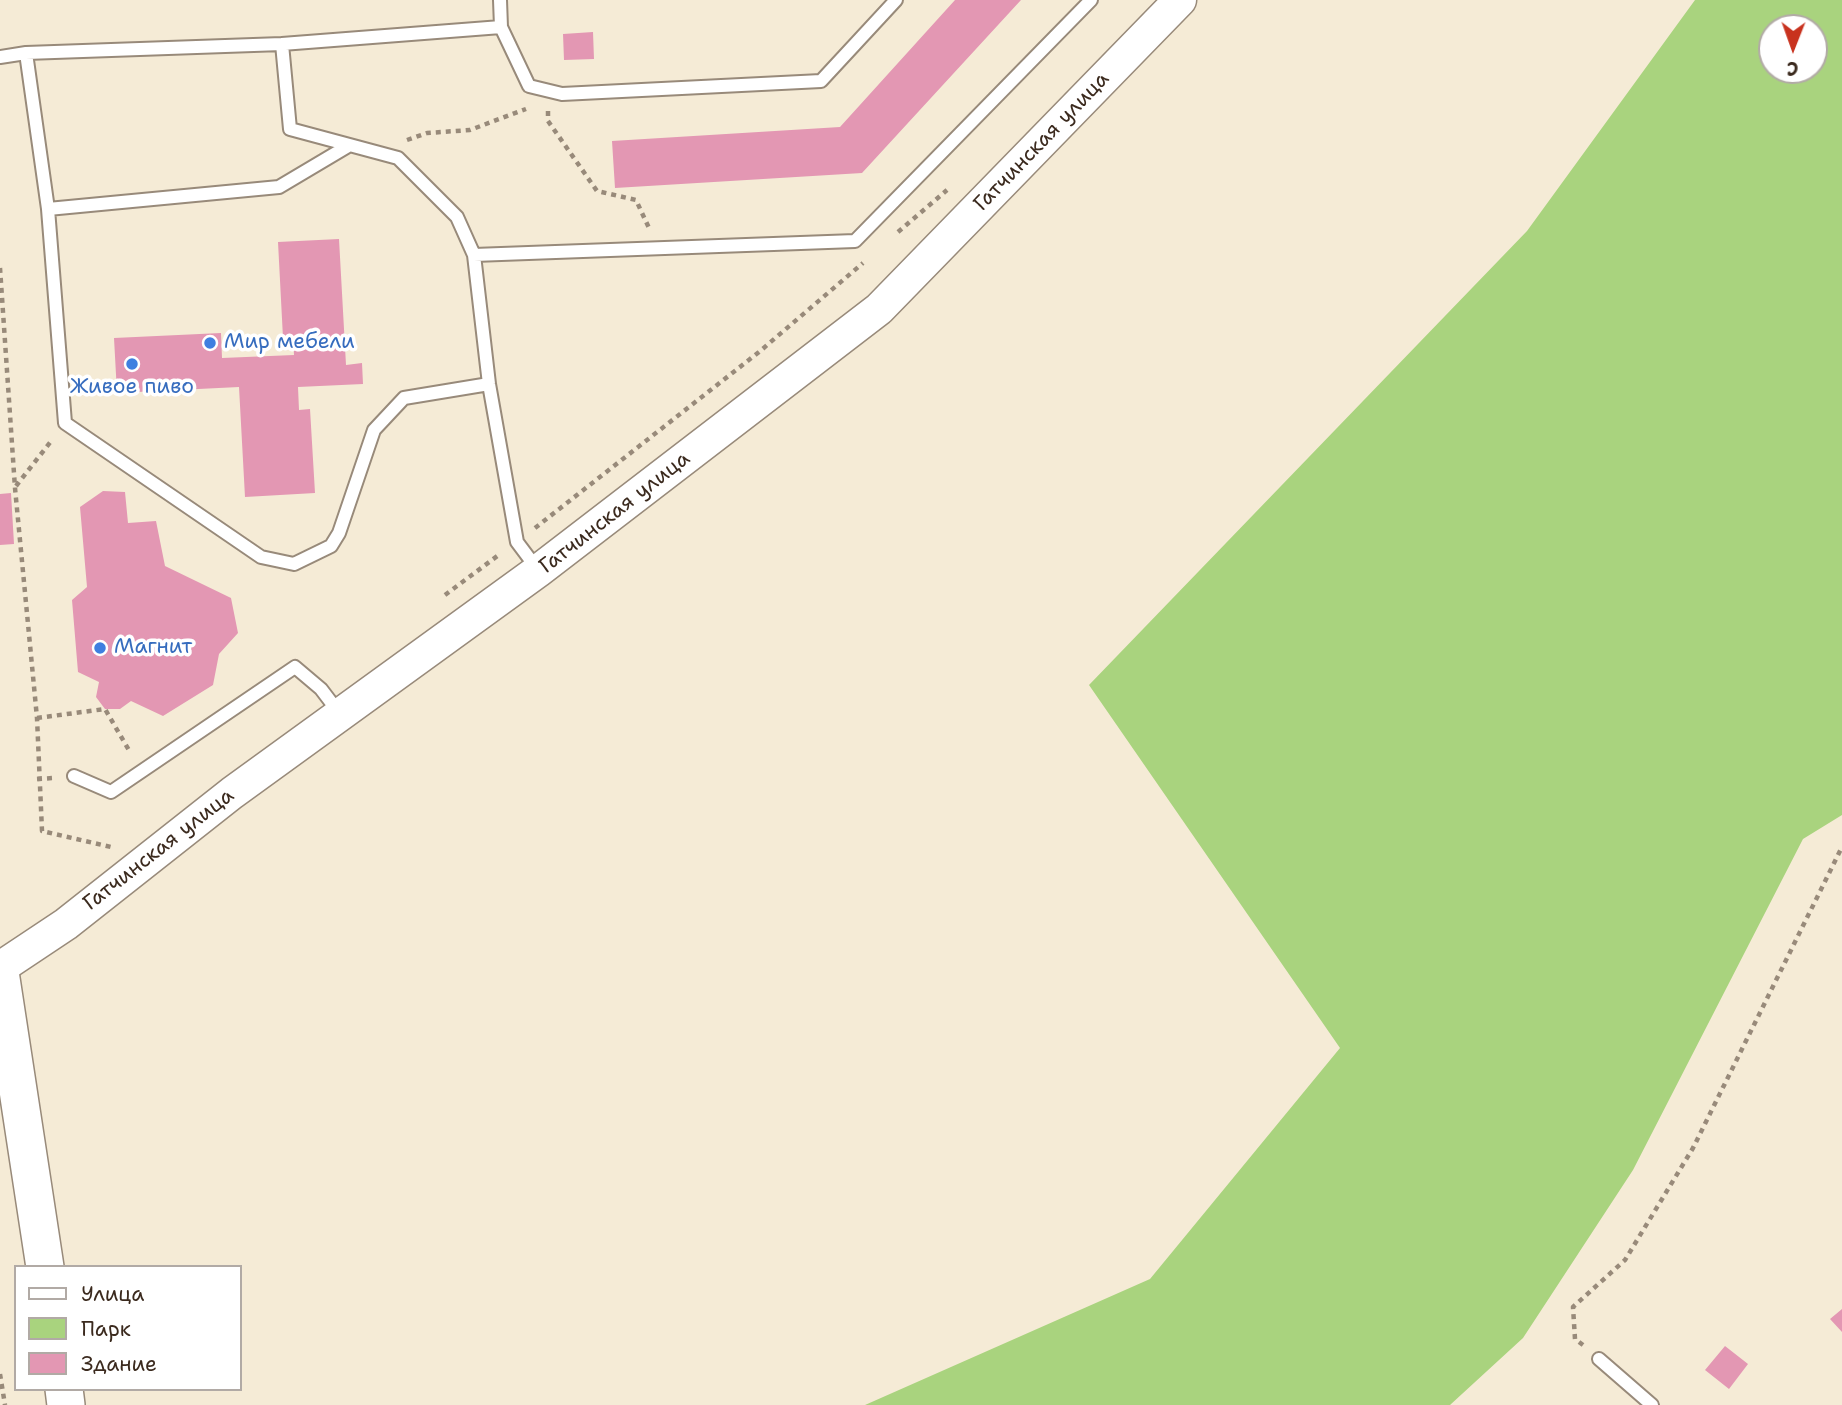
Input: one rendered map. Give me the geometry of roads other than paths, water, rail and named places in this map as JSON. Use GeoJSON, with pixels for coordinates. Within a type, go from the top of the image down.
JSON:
{"type":"FeatureCollection","features":[{"type":"Feature","properties":{"kind":"main road"},"geometry":{"type":"LineString","coordinates":[[0,970],[45,1265]]}},
{"type":"Feature","properties":{"kind":"street","name":"Гатчинская улица"},"geometry":{"type":"LineString","coordinates":[[0,970],[66,924],[232,793],[538,572],[879,309],[1180,0]]}},
{"type":"Feature","properties":{"kind":"lane"},"geometry":{"type":"LineString","coordinates":[[500,0],[501,27],[529,86],[562,94],[821,81],[896,0]]}},
{"type":"Feature","properties":{"kind":"lane"},"geometry":{"type":"LineString","coordinates":[[474,255],[855,241],[1091,0]]}},
{"type":"Feature","properties":{"kind":"lane"},"geometry":{"type":"LineString","coordinates":[[0,57],[26,53],[282,44],[501,27]]}},
{"type":"Feature","properties":{"kind":"lane"},"geometry":{"type":"LineString","coordinates":[[282,44],[290,129],[398,158],[457,217],[474,255],[489,384],[517,542],[538,572]]}},
{"type":"Feature","properties":{"kind":"lane"},"geometry":{"type":"LineString","coordinates":[[26,53],[48,209],[65,423],[261,557],[294,564],[331,546],[339,533],[374,430],[404,398],[489,384]]}},
{"type":"Feature","properties":{"kind":"lane"},"geometry":{"type":"LineString","coordinates":[[48,209],[279,187],[348,146]]}},
{"type":"Feature","properties":{"kind":"lane"},"geometry":{"type":"LineString","coordinates":[[74,776],[111,792],[295,667],[321,689],[340,715]]}},
{"type":"Feature","properties":{"kind":"lane"},"geometry":{"type":"LineString","coordinates":[[1599,1359],[1652,1405]]}},
{"type":"Feature","properties":{"kind":"place","name":"Мир мебели"},"geometry":{"type":"Point","coordinates":[210,343]}},
{"type":"Feature","properties":{"kind":"place","name":"Живое пиво"},"geometry":{"type":"Point","coordinates":[132,364]}},
{"type":"Feature","properties":{"kind":"place","name":"Магнит"},"geometry":{"type":"Point","coordinates":[100,648]}}]}
